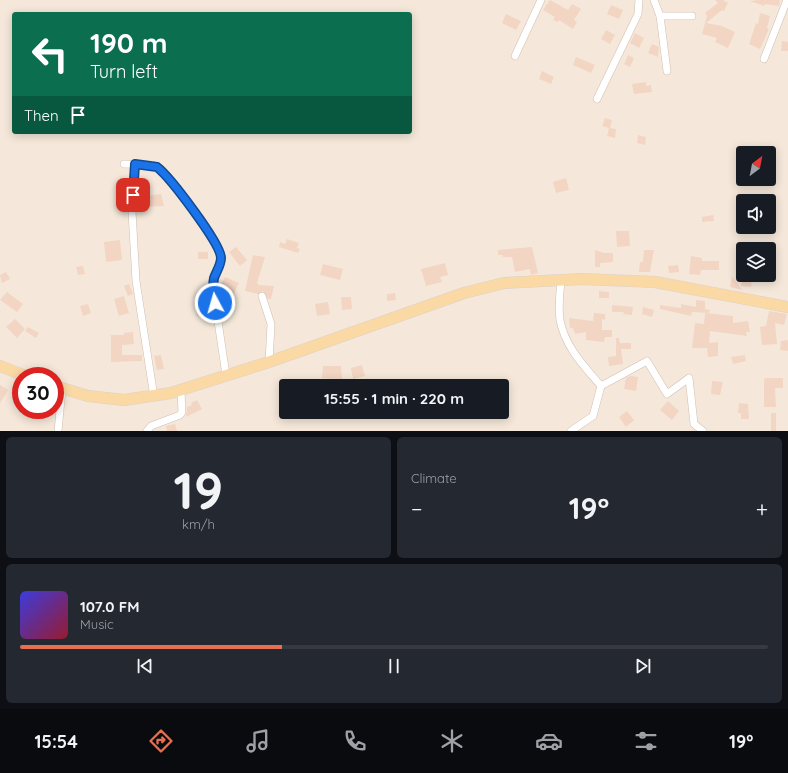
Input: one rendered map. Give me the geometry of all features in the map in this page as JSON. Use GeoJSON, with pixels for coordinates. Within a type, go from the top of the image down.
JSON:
{"type":"FeatureCollection","features":[{"type":"Feature","properties":{"kind":"main road"},"geometry":{"type":"LineString","coordinates":[[64,389],[107,399],[124,400],[154,397],[181,391],[269,362],[486,286],[526,281],[601,279],[655,282],[788,307]]}},
{"type":"Feature","properties":{"kind":"main road"},"geometry":{"type":"LineString","coordinates":[[0,366],[12,371]]}},
{"type":"Feature","properties":{"kind":"street"},"geometry":{"type":"LineString","coordinates":[[515,56],[540,0]]}},
{"type":"Feature","properties":{"kind":"street"},"geometry":{"type":"LineString","coordinates":[[597,99],[638,14],[639,0]]}},
{"type":"Feature","properties":{"kind":"street"},"geometry":{"type":"LineString","coordinates":[[654,0],[660,16],[666,71]]}},
{"type":"Feature","properties":{"kind":"street"},"geometry":{"type":"LineString","coordinates":[[764,59],[787,0]]}},
{"type":"Feature","properties":{"kind":"street"},"geometry":{"type":"LineString","coordinates":[[660,16],[692,16]]}},
{"type":"Feature","properties":{"kind":"street"},"geometry":{"type":"LineString","coordinates":[[124,164],[153,166],[161,170],[216,243],[221,259],[214,277],[213,288],[226,375]]}},
{"type":"Feature","properties":{"kind":"street"},"geometry":{"type":"LineString","coordinates":[[135,164],[132,211],[136,281],[154,397]]}},
{"type":"Feature","properties":{"kind":"street"},"geometry":{"type":"LineString","coordinates":[[561,280],[560,319],[565,339],[578,359],[601,386]]}},
{"type":"Feature","properties":{"kind":"street"},"geometry":{"type":"LineString","coordinates":[[262,296],[271,324],[269,362]]}},
{"type":"Feature","properties":{"kind":"street"},"geometry":{"type":"LineString","coordinates":[[571,431],[593,416],[601,386],[647,361],[667,394],[689,378],[694,424],[703,431]]}},
{"type":"Feature","properties":{"kind":"street"},"geometry":{"type":"LineString","coordinates":[[147,431],[151,426],[180,415],[184,408],[181,391]]}},
{"type":"Feature","properties":{"kind":"street"},"geometry":{"type":"LineString","coordinates":[[58,419],[58,431]]}},
{"type":"Feature","properties":{"kind":"shaded area"},"geometry":{"type":"Polygon","coordinates":[[[0,0],[788,0],[788,431],[0,431],[0,0]]]}},
{"type":"Feature","properties":{"kind":"building"},"geometry":{"type":"Polygon","coordinates":[[[550,0],[568,10],[572,4],[581,9],[574,20],[577,22],[573,29],[559,20],[558,22],[553,20],[555,17],[543,10],[550,0]]]}},
{"type":"Feature","properties":{"kind":"building"},"geometry":{"type":"Polygon","coordinates":[[[715,0],[723,0],[728,3],[724,11],[722,10],[706,23],[722,26],[735,32],[728,48],[715,42],[717,38],[702,34],[707,16],[705,13],[718,3],[715,0]]]}},
{"type":"Feature","properties":{"kind":"building"},"geometry":{"type":"Polygon","coordinates":[[[780,0],[779,6],[765,4],[764,6],[750,1],[780,0]]]}},
{"type":"Feature","properties":{"kind":"building"},"geometry":{"type":"Polygon","coordinates":[[[611,5],[623,10],[619,19],[607,14],[611,5]]]}},
{"type":"Feature","properties":{"kind":"building"},"geometry":{"type":"Polygon","coordinates":[[[760,13],[770,16],[767,28],[769,29],[760,49],[749,44],[756,23],[758,24],[760,13]]]}},
{"type":"Feature","properties":{"kind":"building"},"geometry":{"type":"Polygon","coordinates":[[[506,14],[521,21],[516,30],[502,23],[506,14]]]}},
{"type":"Feature","properties":{"kind":"building"},"geometry":{"type":"Polygon","coordinates":[[[606,30],[615,35],[610,44],[601,39],[606,30]]]}},
{"type":"Feature","properties":{"kind":"building"},"geometry":{"type":"Polygon","coordinates":[[[635,33],[644,38],[639,48],[630,43],[635,33]]]}},
{"type":"Feature","properties":{"kind":"building"},"geometry":{"type":"Polygon","coordinates":[[[782,41],[788,42],[788,51],[781,51],[782,41]]]}},
{"type":"Feature","properties":{"kind":"building"},"geometry":{"type":"Polygon","coordinates":[[[652,44],[659,47],[658,57],[648,53],[652,44]]]}},
{"type":"Feature","properties":{"kind":"building"},"geometry":{"type":"Polygon","coordinates":[[[628,55],[634,58],[630,67],[624,64],[628,55]]]}},
{"type":"Feature","properties":{"kind":"building"},"geometry":{"type":"Polygon","coordinates":[[[576,57],[595,65],[591,73],[573,65],[576,57]]]}},
{"type":"Feature","properties":{"kind":"building"},"geometry":{"type":"Polygon","coordinates":[[[542,71],[554,77],[551,84],[539,79],[542,71]]]}},
{"type":"Feature","properties":{"kind":"building"},"geometry":{"type":"Polygon","coordinates":[[[646,82],[646,86],[651,85],[652,92],[634,94],[632,84],[646,82]]]}},
{"type":"Feature","properties":{"kind":"building"},"geometry":{"type":"Polygon","coordinates":[[[605,118],[612,120],[610,128],[616,129],[615,138],[607,136],[609,128],[602,126],[605,118]]]}},
{"type":"Feature","properties":{"kind":"building"},"geometry":{"type":"Polygon","coordinates":[[[638,135],[646,137],[645,145],[637,143],[638,135]]]}},
{"type":"Feature","properties":{"kind":"building"},"geometry":{"type":"Polygon","coordinates":[[[566,178],[569,190],[556,193],[553,182],[566,178]]]}},
{"type":"Feature","properties":{"kind":"building"},"geometry":{"type":"Polygon","coordinates":[[[161,194],[164,206],[137,207],[138,197],[161,194]]]}},
{"type":"Feature","properties":{"kind":"building"},"geometry":{"type":"Polygon","coordinates":[[[713,215],[714,221],[702,222],[702,217],[713,215]]]}},
{"type":"Feature","properties":{"kind":"building"},"geometry":{"type":"Polygon","coordinates":[[[616,231],[629,231],[630,246],[617,247],[616,231]]]}},
{"type":"Feature","properties":{"kind":"building"},"geometry":{"type":"Polygon","coordinates":[[[287,239],[299,243],[297,248],[300,249],[298,253],[279,247],[280,242],[285,244],[287,239]]]}},
{"type":"Feature","properties":{"kind":"building"},"geometry":{"type":"Polygon","coordinates":[[[120,240],[122,260],[106,262],[104,242],[120,240]]]}},
{"type":"Feature","properties":{"kind":"building"},"geometry":{"type":"Polygon","coordinates":[[[236,247],[247,260],[240,266],[229,252],[236,247]]]}},
{"type":"Feature","properties":{"kind":"building"},"geometry":{"type":"Polygon","coordinates":[[[532,247],[538,273],[531,275],[530,269],[515,272],[512,257],[503,257],[503,255],[498,255],[498,250],[532,247]]]}},
{"type":"Feature","properties":{"kind":"building"},"geometry":{"type":"Polygon","coordinates":[[[595,250],[604,253],[613,253],[613,262],[600,263],[600,267],[595,267],[595,250]]]}},
{"type":"Feature","properties":{"kind":"building"},"geometry":{"type":"Polygon","coordinates":[[[644,250],[654,250],[650,272],[639,272],[640,262],[643,262],[644,250]]]}},
{"type":"Feature","properties":{"kind":"building"},"geometry":{"type":"Polygon","coordinates":[[[198,252],[208,252],[208,259],[198,259],[198,252]]]}},
{"type":"Feature","properties":{"kind":"building"},"geometry":{"type":"Polygon","coordinates":[[[253,255],[265,257],[257,283],[259,285],[274,286],[271,299],[268,299],[263,291],[258,294],[245,291],[253,255]]]}},
{"type":"Feature","properties":{"kind":"building"},"geometry":{"type":"Polygon","coordinates":[[[691,256],[702,258],[702,261],[719,261],[719,270],[701,270],[700,275],[689,274],[691,256]]]}},
{"type":"Feature","properties":{"kind":"building"},"geometry":{"type":"Polygon","coordinates":[[[445,263],[448,275],[440,277],[442,282],[426,286],[421,269],[445,263]]]}},
{"type":"Feature","properties":{"kind":"building"},"geometry":{"type":"Polygon","coordinates":[[[323,264],[343,269],[340,280],[320,275],[323,264]]]}},
{"type":"Feature","properties":{"kind":"building"},"geometry":{"type":"Polygon","coordinates":[[[678,265],[679,272],[669,273],[668,266],[678,265]]]}},
{"type":"Feature","properties":{"kind":"building"},"geometry":{"type":"Polygon","coordinates":[[[83,266],[85,274],[78,275],[76,267],[83,266]]]}},
{"type":"Feature","properties":{"kind":"building"},"geometry":{"type":"Polygon","coordinates":[[[6,272],[10,279],[2,283],[0,275],[6,272]]]}},
{"type":"Feature","properties":{"kind":"building"},"geometry":{"type":"Polygon","coordinates":[[[732,276],[742,290],[730,287],[732,276]]]}},
{"type":"Feature","properties":{"kind":"building"},"geometry":{"type":"Polygon","coordinates":[[[225,277],[239,283],[233,295],[219,288],[225,277]]]}},
{"type":"Feature","properties":{"kind":"building"},"geometry":{"type":"Polygon","coordinates":[[[742,282],[752,282],[751,287],[741,286],[742,282]]]}},
{"type":"Feature","properties":{"kind":"building"},"geometry":{"type":"Polygon","coordinates":[[[129,284],[133,294],[128,296],[124,286],[129,284]]]}},
{"type":"Feature","properties":{"kind":"building"},"geometry":{"type":"Polygon","coordinates":[[[599,291],[609,292],[609,298],[599,298],[599,291]]]}},
{"type":"Feature","properties":{"kind":"building"},"geometry":{"type":"Polygon","coordinates":[[[7,292],[23,304],[17,312],[0,300],[7,292]]]}},
{"type":"Feature","properties":{"kind":"building"},"geometry":{"type":"Polygon","coordinates":[[[395,293],[396,300],[387,301],[387,294],[395,293]]]}},
{"type":"Feature","properties":{"kind":"building"},"geometry":{"type":"Polygon","coordinates":[[[124,296],[129,313],[119,316],[114,299],[124,296]]]}},
{"type":"Feature","properties":{"kind":"building"},"geometry":{"type":"Polygon","coordinates":[[[341,297],[351,297],[352,309],[342,310],[341,297]]]}},
{"type":"Feature","properties":{"kind":"building"},"geometry":{"type":"Polygon","coordinates":[[[696,300],[705,301],[705,309],[710,310],[709,313],[692,312],[691,316],[660,309],[660,305],[681,308],[681,304],[696,307],[696,300]]]}},
{"type":"Feature","properties":{"kind":"building"},"geometry":{"type":"Polygon","coordinates":[[[328,302],[330,314],[317,316],[315,304],[328,302]]]}},
{"type":"Feature","properties":{"kind":"building"},"geometry":{"type":"Polygon","coordinates":[[[210,303],[211,315],[197,316],[196,304],[210,303]]]}},
{"type":"Feature","properties":{"kind":"building"},"geometry":{"type":"Polygon","coordinates":[[[88,304],[91,313],[83,316],[80,306],[88,304]]]}},
{"type":"Feature","properties":{"kind":"building"},"geometry":{"type":"Polygon","coordinates":[[[612,305],[633,307],[632,315],[623,314],[624,312],[612,312],[612,305]]]}},
{"type":"Feature","properties":{"kind":"building"},"geometry":{"type":"Polygon","coordinates":[[[643,307],[654,310],[652,317],[642,314],[643,307]]]}},
{"type":"Feature","properties":{"kind":"building"},"geometry":{"type":"Polygon","coordinates":[[[769,311],[787,314],[784,325],[775,323],[777,344],[762,345],[760,327],[766,326],[769,311]]]}},
{"type":"Feature","properties":{"kind":"building"},"geometry":{"type":"Polygon","coordinates":[[[594,313],[605,314],[605,320],[602,319],[602,330],[612,330],[612,337],[605,337],[604,342],[586,340],[586,332],[575,334],[573,328],[570,328],[569,318],[593,321],[594,313]]]}},
{"type":"Feature","properties":{"kind":"building"},"geometry":{"type":"Polygon","coordinates":[[[705,313],[733,316],[733,323],[748,321],[750,332],[746,332],[747,336],[710,331],[709,343],[718,342],[718,356],[708,357],[707,348],[692,348],[695,323],[704,324],[705,313]]]}},
{"type":"Feature","properties":{"kind":"building"},"geometry":{"type":"Polygon","coordinates":[[[15,319],[25,329],[17,338],[6,327],[15,319]]]}},
{"type":"Feature","properties":{"kind":"building"},"geometry":{"type":"Polygon","coordinates":[[[28,327],[39,333],[36,338],[25,331],[28,327]]]}},
{"type":"Feature","properties":{"kind":"building"},"geometry":{"type":"Polygon","coordinates":[[[133,332],[134,344],[122,345],[122,355],[142,355],[142,361],[111,362],[111,335],[124,335],[124,333],[133,332]]]}},
{"type":"Feature","properties":{"kind":"building"},"geometry":{"type":"Polygon","coordinates":[[[616,338],[619,338],[620,343],[631,343],[631,349],[621,349],[623,364],[609,366],[608,357],[616,356],[616,338]]]}},
{"type":"Feature","properties":{"kind":"building"},"geometry":{"type":"Polygon","coordinates":[[[788,340],[788,351],[780,350],[781,341],[788,340]]]}},
{"type":"Feature","properties":{"kind":"building"},"geometry":{"type":"Polygon","coordinates":[[[161,355],[164,369],[157,370],[154,356],[161,355]]]}},
{"type":"Feature","properties":{"kind":"building"},"geometry":{"type":"Polygon","coordinates":[[[745,355],[746,361],[733,364],[731,357],[745,355]]]}},
{"type":"Feature","properties":{"kind":"building"},"geometry":{"type":"Polygon","coordinates":[[[362,365],[365,376],[353,379],[351,368],[362,365]]]}},
{"type":"Feature","properties":{"kind":"building"},"geometry":{"type":"Polygon","coordinates":[[[323,366],[341,366],[342,379],[322,378],[323,366]]]}},
{"type":"Feature","properties":{"kind":"building"},"geometry":{"type":"Polygon","coordinates":[[[630,376],[638,377],[636,391],[624,389],[626,378],[630,376]]]}},
{"type":"Feature","properties":{"kind":"building"},"geometry":{"type":"Polygon","coordinates":[[[783,378],[783,388],[775,388],[776,407],[764,407],[764,379],[783,378]]]}},
{"type":"Feature","properties":{"kind":"building"},"geometry":{"type":"Polygon","coordinates":[[[712,381],[723,382],[720,395],[711,394],[712,381]]]}},
{"type":"Feature","properties":{"kind":"building"},"geometry":{"type":"Polygon","coordinates":[[[0,385],[8,390],[0,403],[0,385]]]}},
{"type":"Feature","properties":{"kind":"building"},"geometry":{"type":"Polygon","coordinates":[[[197,400],[202,409],[186,417],[187,407],[192,405],[191,403],[197,400]]]}},
{"type":"Feature","properties":{"kind":"building"},"geometry":{"type":"Polygon","coordinates":[[[668,401],[679,411],[672,420],[660,410],[668,401]]]}},
{"type":"Feature","properties":{"kind":"building"},"geometry":{"type":"Polygon","coordinates":[[[739,403],[748,404],[749,419],[741,419],[741,413],[738,413],[739,403]]]}},
{"type":"Feature","properties":{"kind":"building"},"geometry":{"type":"Polygon","coordinates":[[[627,411],[634,420],[626,427],[619,417],[627,411]]]}},
{"type":"Feature","properties":{"kind":"building"},"geometry":{"type":"Polygon","coordinates":[[[771,413],[776,413],[776,431],[771,431],[771,413]]]}},
{"type":"Feature","properties":{"kind":"building"},"geometry":{"type":"Polygon","coordinates":[[[175,424],[177,431],[167,431],[166,426],[175,424]]]}},
{"type":"Feature","properties":{"kind":"route"},"geometry":{"type":"LineString","coordinates":[[133,195],[135,164],[157,167],[161,170],[210,233],[221,255],[213,282],[215,303]]}}]}
